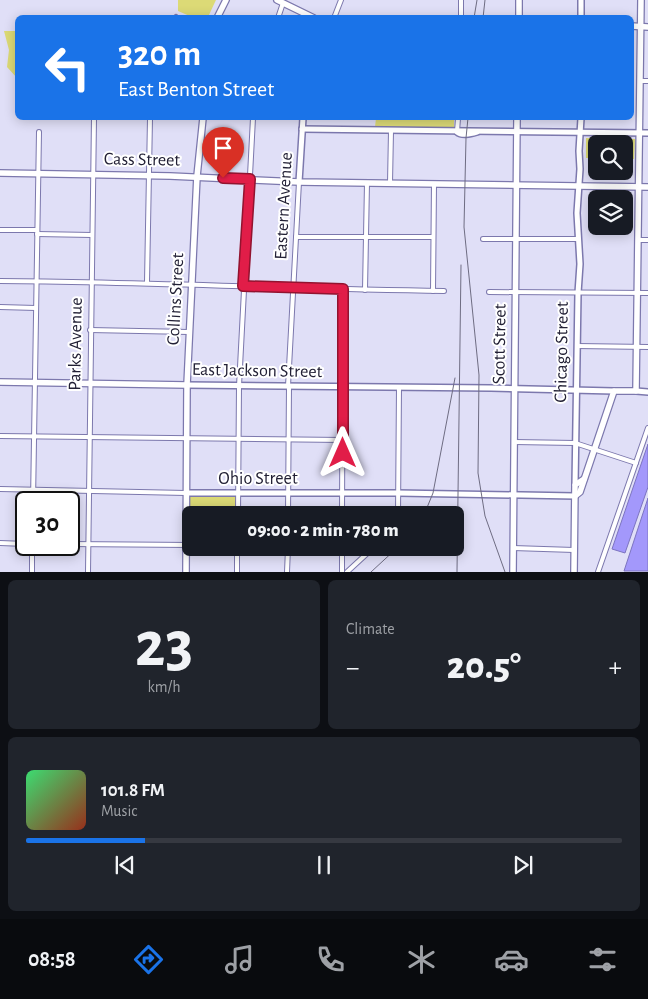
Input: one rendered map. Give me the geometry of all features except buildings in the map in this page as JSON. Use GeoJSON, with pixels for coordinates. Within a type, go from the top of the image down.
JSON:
{"type":"FeatureCollection","features":[{"type":"Feature","properties":{"kind":"main road"},"geometry":{"type":"LineString","coordinates":[[218,15],[226,0]]}},
{"type":"Feature","properties":{"kind":"main road"},"geometry":{"type":"LineString","coordinates":[[291,0],[296,9]]}},
{"type":"Feature","properties":{"kind":"main road"},"geometry":{"type":"LineString","coordinates":[[519,0],[519,15]]}},
{"type":"Feature","properties":{"kind":"main road"},"geometry":{"type":"LineString","coordinates":[[575,496],[580,492],[614,391],[636,391],[641,0]]}},
{"type":"Feature","properties":{"kind":"main road"},"geometry":{"type":"LineString","coordinates":[[281,1],[308,15]]}},
{"type":"Feature","properties":{"kind":"main road"},"geometry":{"type":"LineString","coordinates":[[634,26],[648,27]]}},
{"type":"Feature","properties":{"kind":"main road","name":"Collins Street"},"geometry":{"type":"LineString","coordinates":[[187,506],[187,385],[197,176],[203,120]]}},
{"type":"Feature","properties":{"kind":"main road","name":"Scott Street"},"geometry":{"type":"LineString","coordinates":[[513,572],[517,120]]}},
{"type":"Feature","properties":{"kind":"main road","name":"Cass Street"},"geometry":{"type":"LineString","coordinates":[[0,173],[197,176],[299,182],[458,183],[516,186],[648,186]]}},
{"type":"Feature","properties":{"kind":"main road","name":"East Jackson Street"},"geometry":{"type":"LineString","coordinates":[[0,382],[187,385]]}},
{"type":"Feature","properties":{"kind":"main road"},"geometry":{"type":"LineString","coordinates":[[575,485],[584,479]]}},
{"type":"Feature","properties":{"kind":"main road","name":"Chicago Street"},"geometry":{"type":"LineString","coordinates":[[574,572],[575,485]]}},
{"type":"Feature","properties":{"kind":"main road","name":"Collins Street"},"geometry":{"type":"LineString","coordinates":[[186,572],[187,556]]}},
{"type":"Feature","properties":{"kind":"street"},"geometry":{"type":"LineString","coordinates":[[335,15],[342,0]]}},
{"type":"Feature","properties":{"kind":"street"},"geometry":{"type":"LineString","coordinates":[[461,0],[461,15]]}},
{"type":"Feature","properties":{"kind":"street"},"geometry":{"type":"LineString","coordinates":[[581,0],[581,15]]}},
{"type":"Feature","properties":{"kind":"street"},"geometry":{"type":"LineString","coordinates":[[279,15],[281,1]]}},
{"type":"Feature","properties":{"kind":"street"},"geometry":{"type":"LineString","coordinates":[[640,80],[648,80]]}},
{"type":"Feature","properties":{"kind":"street","name":"Parks Avenue"},"geometry":{"type":"LineString","coordinates":[[88,572],[94,120]]}},
{"type":"Feature","properties":{"kind":"street"},"geometry":{"type":"LineString","coordinates":[[147,282],[150,120]]}},
{"type":"Feature","properties":{"kind":"street"},"geometry":{"type":"LineString","coordinates":[[238,506],[239,386],[253,120]]}},
{"type":"Feature","properties":{"kind":"street","name":"Eastern Avenue"},"geometry":{"type":"LineString","coordinates":[[288,506],[288,386],[303,120]]}},
{"type":"Feature","properties":{"kind":"street"},"geometry":{"type":"LineString","coordinates":[[457,132],[458,120]]}},
{"type":"Feature","properties":{"kind":"street","name":"Chicago Street"},"geometry":{"type":"LineString","coordinates":[[575,485],[580,264],[577,213],[581,120]]}},
{"type":"Feature","properties":{"kind":"street"},"geometry":{"type":"LineString","coordinates":[[302,129],[457,132],[465,134],[477,132],[648,133]]}},
{"type":"Feature","properties":{"kind":"street"},"geometry":{"type":"LineString","coordinates":[[390,183],[391,131]]}},
{"type":"Feature","properties":{"kind":"street"},"geometry":{"type":"LineString","coordinates":[[33,490],[39,132]]}},
{"type":"Feature","properties":{"kind":"street"},"geometry":{"type":"LineString","coordinates":[[366,290],[367,183]]}},
{"type":"Feature","properties":{"kind":"street"},"geometry":{"type":"LineString","coordinates":[[433,291],[434,184]]}},
{"type":"Feature","properties":{"kind":"street"},"geometry":{"type":"LineString","coordinates":[[0,230],[92,235]]}},
{"type":"Feature","properties":{"kind":"street"},"geometry":{"type":"LineString","coordinates":[[296,237],[433,237]]}},
{"type":"Feature","properties":{"kind":"street"},"geometry":{"type":"LineString","coordinates":[[483,238],[578,239]]}},
{"type":"Feature","properties":{"kind":"street"},"geometry":{"type":"LineString","coordinates":[[638,240],[648,240]]}},
{"type":"Feature","properties":{"kind":"street"},"geometry":{"type":"LineString","coordinates":[[0,281],[147,282],[293,288],[444,291]]}},
{"type":"Feature","properties":{"kind":"street"},"geometry":{"type":"LineString","coordinates":[[342,506],[343,289]]}},
{"type":"Feature","properties":{"kind":"street"},"geometry":{"type":"LineString","coordinates":[[488,292],[648,293]]}},
{"type":"Feature","properties":{"kind":"street"},"geometry":{"type":"LineString","coordinates":[[0,307],[36,308]]}},
{"type":"Feature","properties":{"kind":"street"},"geometry":{"type":"LineString","coordinates":[[90,330],[190,332]]}},
{"type":"Feature","properties":{"kind":"street"},"geometry":{"type":"LineString","coordinates":[[577,346],[648,347]]}},
{"type":"Feature","properties":{"kind":"street","name":"East Jackson Street"},"geometry":{"type":"LineString","coordinates":[[187,385],[614,391]]}},
{"type":"Feature","properties":{"kind":"street"},"geometry":{"type":"LineString","coordinates":[[398,506],[399,387]]}},
{"type":"Feature","properties":{"kind":"street"},"geometry":{"type":"LineString","coordinates":[[636,391],[648,392]]}},
{"type":"Feature","properties":{"kind":"street"},"geometry":{"type":"LineString","coordinates":[[598,572],[648,428]]}},
{"type":"Feature","properties":{"kind":"street"},"geometry":{"type":"LineString","coordinates":[[0,436],[343,440]]}},
{"type":"Feature","properties":{"kind":"street"},"geometry":{"type":"LineString","coordinates":[[514,442],[575,443],[636,463]]}},
{"type":"Feature","properties":{"kind":"street","name":"Ohio Street"},"geometry":{"type":"LineString","coordinates":[[0,489],[575,496]]}},
{"type":"Feature","properties":{"kind":"street"},"geometry":{"type":"LineString","coordinates":[[0,543],[15,544]]}},
{"type":"Feature","properties":{"kind":"street"},"geometry":{"type":"LineString","coordinates":[[80,544],[182,545]]}},
{"type":"Feature","properties":{"kind":"street"},"geometry":{"type":"LineString","coordinates":[[513,548],[574,550]]}},
{"type":"Feature","properties":{"kind":"street"},"geometry":{"type":"LineString","coordinates":[[32,556],[32,572]]}},
{"type":"Feature","properties":{"kind":"street"},"geometry":{"type":"LineString","coordinates":[[237,556],[237,572]]}},
{"type":"Feature","properties":{"kind":"street"},"geometry":{"type":"LineString","coordinates":[[288,556],[288,572]]}},
{"type":"Feature","properties":{"kind":"street"},"geometry":{"type":"LineString","coordinates":[[342,556],[342,572]]}},
{"type":"Feature","properties":{"kind":"street"},"geometry":{"type":"LineString","coordinates":[[347,572],[364,556]]}},
{"type":"Feature","properties":{"kind":"shaded area"},"geometry":{"type":"Polygon","coordinates":[[[178,0],[216,0],[209,15],[187,15],[178,11],[178,0]]]}},
{"type":"Feature","properties":{"kind":"shaded area"},"geometry":{"type":"Polygon","coordinates":[[[4,31],[15,31],[15,76],[7,67],[9,50],[4,31]]]}},
{"type":"Feature","properties":{"kind":"shaded area"},"geometry":{"type":"Polygon","coordinates":[[[376,120],[454,120],[454,128],[375,127],[376,120]]]}},
{"type":"Feature","properties":{"kind":"shaded area"},"geometry":{"type":"Polygon","coordinates":[[[586,138],[588,138],[588,158],[586,158],[586,138]]]}},
{"type":"Feature","properties":{"kind":"shaded area"},"geometry":{"type":"Polygon","coordinates":[[[633,139],[635,139],[633,159],[633,139]]]}},
{"type":"Feature","properties":{"kind":"shaded area"},"geometry":{"type":"Polygon","coordinates":[[[648,444],[648,487],[625,553],[612,549],[648,444]]]}},
{"type":"Feature","properties":{"kind":"shaded area"},"geometry":{"type":"Polygon","coordinates":[[[236,493],[236,506],[187,506],[187,494],[236,493]]]}},
{"type":"Feature","properties":{"kind":"shaded area"},"geometry":{"type":"Polygon","coordinates":[[[648,498],[648,571],[624,571],[648,498]]]}},
{"type":"Feature","properties":{"kind":"railway"},"geometry":{"type":"LineString","coordinates":[[474,15],[477,0]]}},
{"type":"Feature","properties":{"kind":"railway"},"geometry":{"type":"LineString","coordinates":[[483,15],[485,0]]}},
{"type":"Feature","properties":{"kind":"railway"},"geometry":{"type":"LineString","coordinates":[[468,120],[464,227],[479,375],[478,473],[485,516],[505,572]]}},
{"type":"Feature","properties":{"kind":"railway"},"geometry":{"type":"LineString","coordinates":[[457,572],[461,265]]}},
{"type":"Feature","properties":{"kind":"railway"},"geometry":{"type":"LineString","coordinates":[[428,506],[433,493],[455,378]]}},
{"type":"Feature","properties":{"kind":"railway"},"geometry":{"type":"LineString","coordinates":[[371,572],[388,556]]}},
{"type":"Feature","properties":{"kind":"route"},"geometry":{"type":"LineString","coordinates":[[223,178],[250,179],[243,286],[343,289],[343,453]]}}]}
